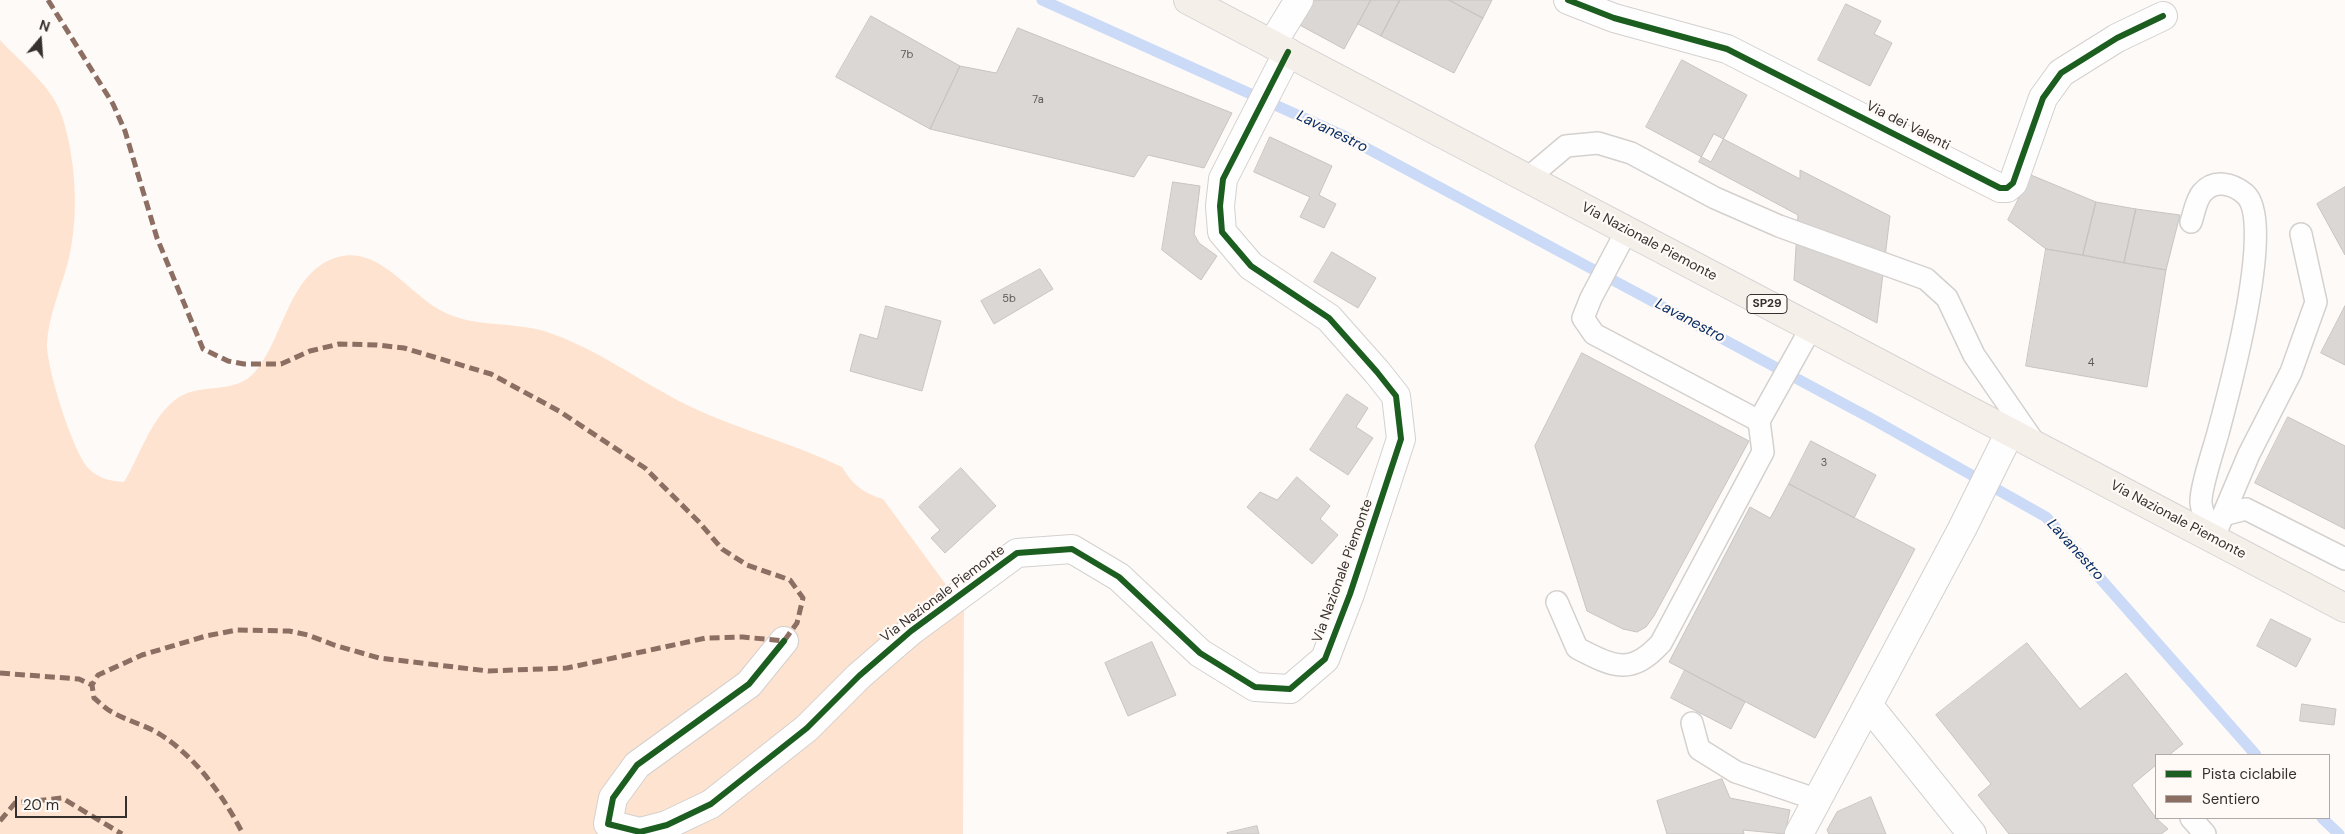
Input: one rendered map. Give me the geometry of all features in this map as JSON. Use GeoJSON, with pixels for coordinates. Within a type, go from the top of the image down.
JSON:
{"type":"FeatureCollection","features":[{"type":"Feature","properties":{"kind":"main road","name":"Via Nazionale Piemonte"},"geometry":{"type":"LineString","coordinates":[[1188,0],[1811,328],[2005,443],[2036,446],[2218,527],[2345,608]]}},
{"type":"Feature","properties":{"kind":"street"},"geometry":{"type":"LineString","coordinates":[[1280,48],[1299,0]]}},
{"type":"Feature","properties":{"kind":"street","name":"Via dei Valenti"},"geometry":{"type":"LineString","coordinates":[[1568,0],[1614,18],[1727,49],[2000,188],[2008,188],[2013,184],[2043,98],[2061,73],[2117,38],[2163,16]]}},
{"type":"Feature","properties":{"kind":"street","name":"Via Nazionale Piemonte"},"geometry":{"type":"LineString","coordinates":[[784,641],[749,684],[637,765],[613,798],[608,824],[640,832],[666,825],[710,804],[807,728],[859,676],[911,631],[1016,553],[1072,549],[1119,577],[1200,653],[1255,686],[1290,689],[1324,659],[1350,594],[1401,439],[1396,396],[1329,318],[1251,266],[1222,232],[1220,206],[1223,179],[1246,132],[1280,48]]}},
{"type":"Feature","properties":{"kind":"street"},"geometry":{"type":"LineString","coordinates":[[1800,834],[1962,529],[2005,443]]}},
{"type":"Feature","properties":{"kind":"street"},"geometry":{"type":"LineString","coordinates":[[1869,706],[1972,834]]}},
{"type":"Feature","properties":{"kind":"lane"},"geometry":{"type":"LineString","coordinates":[[1528,178],[1566,146],[1598,142],[1631,153],[1715,198],[1778,226],[1926,279],[1947,298],[1974,355],[2036,446]]}},
{"type":"Feature","properties":{"kind":"lane"},"geometry":{"type":"LineString","coordinates":[[2191,222],[2200,194],[2213,184],[2228,184],[2240,190],[2251,200],[2255,215],[2256,234],[2251,282],[2232,383],[2201,502],[2218,527]]}},
{"type":"Feature","properties":{"kind":"lane"},"geometry":{"type":"LineString","coordinates":[[1627,230],[1591,298],[1583,318],[1594,334],[1759,421]]}},
{"type":"Feature","properties":{"kind":"lane"},"geometry":{"type":"LineString","coordinates":[[2218,527],[2270,409],[2291,372],[2316,302],[2301,234]]}},
{"type":"Feature","properties":{"kind":"lane"},"geometry":{"type":"LineString","coordinates":[[1557,602],[1577,648],[1600,660],[1630,666],[1648,658],[1661,643],[1763,452],[1759,421],[1811,328]]}},
{"type":"Feature","properties":{"kind":"lane"},"geometry":{"type":"LineString","coordinates":[[2218,527],[2246,509],[2345,559]]}},
{"type":"Feature","properties":{"kind":"lane"},"geometry":{"type":"LineString","coordinates":[[1692,723],[1699,749],[1736,772],[1818,800]]}},
{"type":"Feature","properties":{"kind":"lane"},"geometry":{"type":"LineString","coordinates":[[2191,819],[2205,834]]}},
{"type":"Feature","properties":{"kind":"shaded area"},"geometry":{"type":"Polygon","coordinates":[[[0,40],[36,76],[52,96],[63,119],[71,153],[75,188],[72,241],[69,258],[50,323],[47,345],[51,372],[62,410],[76,446],[89,469],[105,479],[124,482],[147,436],[169,405],[188,393],[238,384],[254,373],[273,343],[297,291],[308,276],[321,265],[338,257],[354,255],[369,259],[396,275],[434,307],[459,318],[483,323],[532,328],[563,338],[708,415],[823,458],[842,467],[850,479],[859,487],[883,499],[964,609],[963,834],[0,834],[0,40]]]}},
{"type":"Feature","properties":{"kind":"building"},"geometry":{"type":"Polygon","coordinates":[[[1309,0],[1371,0],[1344,49],[1296,23],[1309,0]]]}},
{"type":"Feature","properties":{"kind":"building"},"geometry":{"type":"Polygon","coordinates":[[[1371,0],[1400,0],[1381,36],[1358,24],[1371,0]]]}},
{"type":"Feature","properties":{"kind":"building"},"geometry":{"type":"Polygon","coordinates":[[[1400,0],[1449,0],[1483,18],[1454,73],[1381,36],[1400,0]]]}},
{"type":"Feature","properties":{"kind":"building"},"geometry":{"type":"Polygon","coordinates":[[[1449,0],[1492,0],[1483,18],[1449,0]]]}},
{"type":"Feature","properties":{"kind":"building"},"geometry":{"type":"Polygon","coordinates":[[[1846,4],[1881,21],[1874,34],[1892,43],[1870,86],[1818,60],[1846,4]]]}},
{"type":"Feature","properties":{"kind":"building"},"geometry":{"type":"Polygon","coordinates":[[[871,16],[960,66],[930,129],[836,77],[871,16]]]}},
{"type":"Feature","properties":{"kind":"building"},"geometry":{"type":"Polygon","coordinates":[[[1018,28],[1232,113],[1204,168],[1148,155],[1134,177],[930,129],[960,66],[996,73],[1018,28]]]}},
{"type":"Feature","properties":{"kind":"building"},"geometry":{"type":"Polygon","coordinates":[[[1682,60],[1747,95],[1711,162],[1646,127],[1682,60]]]}},
{"type":"Feature","properties":{"kind":"building"},"geometry":{"type":"Polygon","coordinates":[[[1714,134],[1800,179],[1800,170],[1890,216],[1877,323],[1794,280],[1798,215],[1699,162],[1714,134]]]}},
{"type":"Feature","properties":{"kind":"building"},"geometry":{"type":"Polygon","coordinates":[[[1270,137],[1332,166],[1319,195],[1336,204],[1324,228],[1300,217],[1310,197],[1254,172],[1270,137]]]}},
{"type":"Feature","properties":{"kind":"building"},"geometry":{"type":"Polygon","coordinates":[[[2031,175],[2096,202],[2083,255],[2046,249],[2008,220],[2031,175]]]}},
{"type":"Feature","properties":{"kind":"building"},"geometry":{"type":"Polygon","coordinates":[[[1173,182],[1200,186],[1194,234],[1199,243],[1217,256],[1201,280],[1162,250],[1173,182]]]}},
{"type":"Feature","properties":{"kind":"building"},"geometry":{"type":"Polygon","coordinates":[[[2345,187],[2345,255],[2317,204],[2345,187]]]}},
{"type":"Feature","properties":{"kind":"building"},"geometry":{"type":"Polygon","coordinates":[[[2096,202],[2136,209],[2124,263],[2083,255],[2096,202]]]}},
{"type":"Feature","properties":{"kind":"building"},"geometry":{"type":"Polygon","coordinates":[[[2136,209],[2180,215],[2166,270],[2124,263],[2136,209]]]}},
{"type":"Feature","properties":{"kind":"building"},"geometry":{"type":"Polygon","coordinates":[[[2046,249],[2166,270],[2147,387],[2026,366],[2046,249]]]}},
{"type":"Feature","properties":{"kind":"building"},"geometry":{"type":"Polygon","coordinates":[[[1332,252],[1376,278],[1358,308],[1314,282],[1332,252]]]}},
{"type":"Feature","properties":{"kind":"building"},"geometry":{"type":"Polygon","coordinates":[[[1040,269],[1053,289],[994,324],[981,301],[1040,269]]]}},
{"type":"Feature","properties":{"kind":"building"},"geometry":{"type":"Polygon","coordinates":[[[886,306],[941,321],[922,391],[850,371],[860,334],[877,339],[886,306]]]}},
{"type":"Feature","properties":{"kind":"building"},"geometry":{"type":"Polygon","coordinates":[[[2345,306],[2345,365],[2321,353],[2345,306]]]}},
{"type":"Feature","properties":{"kind":"building"},"geometry":{"type":"Polygon","coordinates":[[[1582,353],[1749,441],[1654,616],[1646,627],[1637,632],[1623,629],[1587,611],[1535,446],[1582,353]]]}},
{"type":"Feature","properties":{"kind":"building"},"geometry":{"type":"Polygon","coordinates":[[[1347,394],[1368,408],[1356,427],[1373,438],[1348,475],[1310,450],[1347,394]]]}},
{"type":"Feature","properties":{"kind":"building"},"geometry":{"type":"Polygon","coordinates":[[[2288,417],[2345,446],[2345,529],[2255,483],[2288,417]]]}},
{"type":"Feature","properties":{"kind":"building"},"geometry":{"type":"Polygon","coordinates":[[[1811,441],[1876,475],[1854,518],[1789,484],[1811,441]]]}},
{"type":"Feature","properties":{"kind":"building"},"geometry":{"type":"Polygon","coordinates":[[[961,468],[996,506],[945,553],[931,538],[940,530],[919,507],[961,468]]]}},
{"type":"Feature","properties":{"kind":"building"},"geometry":{"type":"Polygon","coordinates":[[[1297,477],[1330,506],[1320,519],[1338,535],[1312,564],[1247,507],[1260,492],[1277,500],[1297,477]]]}},
{"type":"Feature","properties":{"kind":"building"},"geometry":{"type":"Polygon","coordinates":[[[1789,484],[1915,549],[1815,738],[1669,662],[1750,507],[1770,518],[1789,484]]]}},
{"type":"Feature","properties":{"kind":"building"},"geometry":{"type":"Polygon","coordinates":[[[2271,619],[2311,639],[2296,667],[2257,646],[2271,619]]]}},
{"type":"Feature","properties":{"kind":"building"},"geometry":{"type":"Polygon","coordinates":[[[1152,642],[1176,695],[1128,716],[1105,663],[1152,642]]]}},
{"type":"Feature","properties":{"kind":"building"},"geometry":{"type":"Polygon","coordinates":[[[2027,643],[2080,709],[2126,673],[2183,744],[2170,754],[2155,754],[2155,766],[2132,785],[2155,819],[2168,829],[2161,834],[2009,834],[1978,795],[1991,784],[1936,715],[2027,643]]]}},
{"type":"Feature","properties":{"kind":"building"},"geometry":{"type":"Polygon","coordinates":[[[1685,670],[1745,702],[1731,729],[1671,698],[1685,670]]]}},
{"type":"Feature","properties":{"kind":"building"},"geometry":{"type":"Polygon","coordinates":[[[2302,704],[2336,709],[2334,725],[2300,721],[2302,704]]]}},
{"type":"Feature","properties":{"kind":"building"},"geometry":{"type":"Polygon","coordinates":[[[1722,779],[1730,798],[1790,810],[1785,834],[1743,830],[1744,834],[1667,834],[1657,801],[1722,779]]]}},
{"type":"Feature","properties":{"kind":"building"},"geometry":{"type":"Polygon","coordinates":[[[1871,797],[1886,834],[1829,834],[1827,830],[1837,812],[1871,797]]]}},
{"type":"Feature","properties":{"kind":"building"},"geometry":{"type":"Polygon","coordinates":[[[1257,826],[1259,834],[1227,833],[1257,826]]]}},
{"type":"Feature","properties":{"kind":"waterway","name":"Lavanestro"},"geometry":{"type":"LineString","coordinates":[[1042,0],[1344,136],[1874,420],[2046,517],[2255,754]]}},
{"type":"Feature","properties":{"kind":"waterway","name":"Lavanestro"},"geometry":{"type":"LineString","coordinates":[[2323,819],[2339,834]]}},
{"type":"Feature","properties":{"kind":"marked path"},"geometry":{"type":"LineString","coordinates":[[48,0],[113,104],[125,131],[157,238],[203,349],[228,361],[244,364],[281,364],[310,351],[339,344],[377,345],[404,348],[491,374],[559,411],[645,468],[699,522],[722,549],[747,565],[790,580],[803,598],[797,623],[784,641],[743,637],[706,638],[567,668],[488,671],[379,658],[334,645],[308,635],[289,631],[237,630],[206,636],[142,655],[98,675],[92,685],[94,698],[105,708],[149,728],[174,744],[198,767],[218,792],[243,834]]}},
{"type":"Feature","properties":{"kind":"marked path"},"geometry":{"type":"LineString","coordinates":[[0,673],[79,679],[92,685]]}},
{"type":"Feature","properties":{"kind":"marked path"},"geometry":{"type":"LineString","coordinates":[[0,821],[15,803],[62,798],[122,834]]}},
{"type":"Feature","properties":{"kind":"cycle path"},"geometry":{"type":"LineString","coordinates":[[1568,0],[1614,18],[1727,49],[2000,188],[2007,188],[2013,183],[2043,98],[2061,73],[2117,38],[2163,16]]}},
{"type":"Feature","properties":{"kind":"cycle path"},"geometry":{"type":"LineString","coordinates":[[784,641],[749,684],[637,765],[613,798],[608,824],[640,832],[667,825],[711,804],[807,728],[859,676],[911,631],[1017,553],[1072,549],[1119,577],[1200,653],[1255,687],[1290,689],[1325,659],[1350,594],[1401,439],[1396,396],[1377,372],[1329,318],[1251,266],[1222,232],[1220,206],[1223,179],[1288,52]]}}]}
